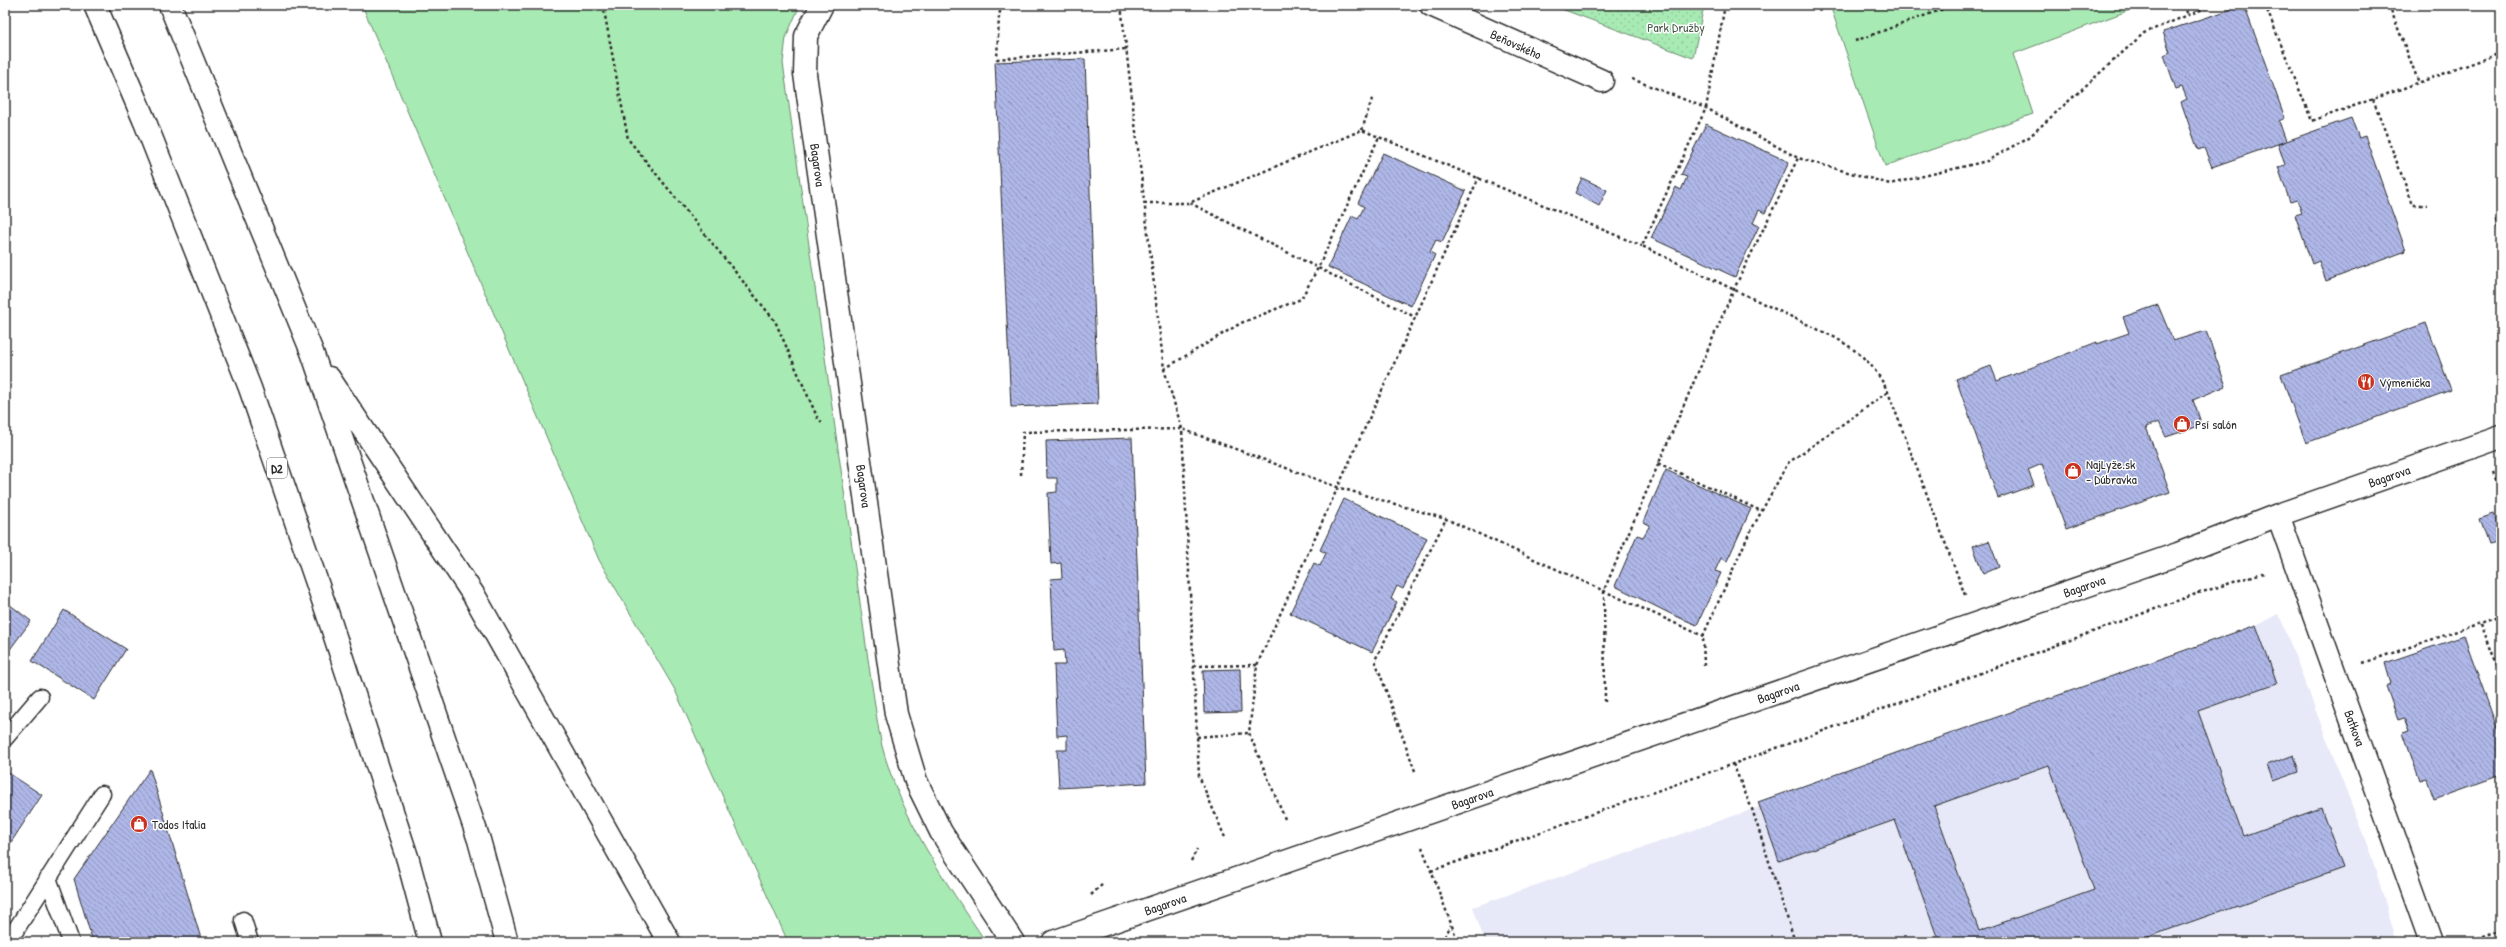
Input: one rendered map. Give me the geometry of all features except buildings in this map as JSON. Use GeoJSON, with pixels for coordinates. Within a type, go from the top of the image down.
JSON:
{"type":"FeatureCollection","features":[{"type":"Feature","properties":{"kind":"main road","name":"D2"},"geometry":{"type":"LineString","coordinates":[[94,5],[148,130],[250,388],[326,608],[405,852],[430,942]]}},
{"type":"Feature","properties":{"kind":"main road"},"geometry":{"type":"LineString","coordinates":[[170,5],[312,352],[476,833],[507,942]]}},
{"type":"Feature","properties":{"kind":"main road","name":"Bagarova"},"geometry":{"type":"LineString","coordinates":[[822,5],[806,36],[804,74],[896,714],[916,782],[941,832],[1013,942]]}},
{"type":"Feature","properties":{"kind":"main road","name":"Beňovského"},"geometry":{"type":"LineString","coordinates":[[1430,5],[1602,81]]}},
{"type":"Feature","properties":{"kind":"main road"},"geometry":{"type":"LineString","coordinates":[[312,352],[475,597],[670,942]]}},
{"type":"Feature","properties":{"kind":"main road","name":"Bagarova"},"geometry":{"type":"LineString","coordinates":[[1053,942],[2170,556],[2278,515],[2501,437]]}},
{"type":"Feature","properties":{"kind":"main road","name":"Batkova"},"geometry":{"type":"LineString","coordinates":[[2278,515],[2431,942]]}},
{"type":"Feature","properties":{"kind":"lane"},"geometry":{"type":"LineString","coordinates":[[5,738],[40,697]]}},
{"type":"Feature","properties":{"kind":"lane"},"geometry":{"type":"LineString","coordinates":[[8,942],[102,794]]}},
{"type":"Feature","properties":{"kind":"lane"},"geometry":{"type":"LineString","coordinates":[[48,878],[71,942]]}},
{"type":"Feature","properties":{"kind":"lane"},"geometry":{"type":"LineString","coordinates":[[244,920],[250,942]]}},
{"type":"Feature","properties":{"kind":"path"},"geometry":{"type":"LineString","coordinates":[[603,5],[628,139],[774,321],[818,419],[858,444]]}},
{"type":"Feature","properties":{"kind":"path"},"geometry":{"type":"LineString","coordinates":[[1002,5],[999,15],[997,59],[1126,50]]}},
{"type":"Feature","properties":{"kind":"path"},"geometry":{"type":"LineString","coordinates":[[1121,5],[1164,369],[1182,429],[1199,776],[1226,840]]}},
{"type":"Feature","properties":{"kind":"path"},"geometry":{"type":"LineString","coordinates":[[1642,246],[1706,108],[1725,5]]}},
{"type":"Feature","properties":{"kind":"path"},"geometry":{"type":"LineString","coordinates":[[1855,41],[1954,5]]}},
{"type":"Feature","properties":{"kind":"path"},"geometry":{"type":"LineString","coordinates":[[2184,5],[2188,15]]}},
{"type":"Feature","properties":{"kind":"path"},"geometry":{"type":"LineString","coordinates":[[1602,81],[1629,78],[1706,108],[1798,158],[1890,184],[1987,162],[2029,137],[2144,33],[2213,5]]}},
{"type":"Feature","properties":{"kind":"path"},"geometry":{"type":"LineString","coordinates":[[2266,5],[2312,121],[2501,54]]}},
{"type":"Feature","properties":{"kind":"path"},"geometry":{"type":"LineString","coordinates":[[2389,5],[2418,83]]}},
{"type":"Feature","properties":{"kind":"path"},"geometry":{"type":"LineString","coordinates":[[1362,130],[1373,96]]}},
{"type":"Feature","properties":{"kind":"path"},"geometry":{"type":"LineString","coordinates":[[2373,99],[2413,205],[2427,205]]}},
{"type":"Feature","properties":{"kind":"path"},"geometry":{"type":"LineString","coordinates":[[1144,203],[1189,203],[1362,130],[1479,177],[1642,246],[1834,337],[1860,352],[1878,371],[1888,392],[1966,599]]}},
{"type":"Feature","properties":{"kind":"path"},"geometry":{"type":"LineString","coordinates":[[1164,369],[1241,323],[1301,299],[1318,268],[1379,136]]}},
{"type":"Feature","properties":{"kind":"path"},"geometry":{"type":"LineString","coordinates":[[1605,702],[1604,590],[1734,289],[1798,158]]}},
{"type":"Feature","properties":{"kind":"path"},"geometry":{"type":"LineString","coordinates":[[1285,819],[1249,734],[1257,665],[1479,177]]}},
{"type":"Feature","properties":{"kind":"path"},"geometry":{"type":"LineString","coordinates":[[1189,203],[1415,317]]}},
{"type":"Feature","properties":{"kind":"path"},"geometry":{"type":"LineString","coordinates":[[1704,666],[1703,636],[1748,536],[1788,463],[1888,392]]}},
{"type":"Feature","properties":{"kind":"path"},"geometry":{"type":"LineString","coordinates":[[1021,475],[1023,432],[1182,429],[1337,487],[1446,519],[1703,636]]}},
{"type":"Feature","properties":{"kind":"path"},"geometry":{"type":"LineString","coordinates":[[1658,463],[1761,511]]}},
{"type":"Feature","properties":{"kind":"path"},"geometry":{"type":"LineString","coordinates":[[2490,465],[2501,492]]}},
{"type":"Feature","properties":{"kind":"path"},"geometry":{"type":"LineString","coordinates":[[1415,771],[1376,660],[1446,519]]}},
{"type":"Feature","properties":{"kind":"path"},"geometry":{"type":"LineString","coordinates":[[1431,871],[1733,764],[2193,595],[2262,573],[2271,581]]}},
{"type":"Feature","properties":{"kind":"path"},"geometry":{"type":"LineString","coordinates":[[2362,664],[2501,616]]}},
{"type":"Feature","properties":{"kind":"path"},"geometry":{"type":"LineString","coordinates":[[2481,624],[2501,675]]}},
{"type":"Feature","properties":{"kind":"path"},"geometry":{"type":"LineString","coordinates":[[1194,666],[1257,665]]}},
{"type":"Feature","properties":{"kind":"path"},"geometry":{"type":"LineString","coordinates":[[1197,737],[1249,734]]}},
{"type":"Feature","properties":{"kind":"path"},"geometry":{"type":"LineString","coordinates":[[1733,764],[1752,809],[1795,942]]}},
{"type":"Feature","properties":{"kind":"path"},"geometry":{"type":"LineString","coordinates":[[1422,845],[1458,942]]}},
{"type":"Feature","properties":{"kind":"path"},"geometry":{"type":"LineString","coordinates":[[1088,897],[1104,883]]}},
{"type":"Feature","properties":{"kind":"path"},"geometry":{"type":"LineString","coordinates":[[1442,942],[1451,924]]}},
{"type":"Feature","properties":{"kind":"path"},"geometry":{"type":"LineString","coordinates":[[2466,942],[2501,930]]}},
{"type":"Feature","properties":{"kind":"shaded area"},"geometry":{"type":"Polygon","coordinates":[[[2279,614],[2372,858],[2397,942],[1485,942],[1473,907],[1759,807],[1758,802],[2256,625],[2279,614]]]}},
{"type":"Feature","properties":{"kind":"green space"},"geometry":{"type":"Polygon","coordinates":[[[362,5],[800,5],[786,37],[783,63],[880,738],[890,773],[912,824],[955,896],[986,942],[788,942],[675,690],[599,560],[362,5]]]}},
{"type":"Feature","properties":{"kind":"green space","name":"Park Družby"},"geometry":{"type":"Polygon","coordinates":[[[1551,5],[1704,5],[1693,58],[1551,5]]]}},
{"type":"Feature","properties":{"kind":"green space"},"geometry":{"type":"Polygon","coordinates":[[[1830,5],[2143,5],[2013,54],[2033,114],[1885,166],[1830,5]]]}},
{"type":"Feature","properties":{"kind":"place","name":"Výmenička"},"geometry":{"type":"Point","coordinates":[2366,382]}},
{"type":"Feature","properties":{"kind":"place","name":"Psí salón"},"geometry":{"type":"Point","coordinates":[2182,424]}},
{"type":"Feature","properties":{"kind":"place","name":"NajLyže.sk - Dúbravka"},"geometry":{"type":"Point","coordinates":[2073,471]}},
{"type":"Feature","properties":{"kind":"place","name":"Todos Italia"},"geometry":{"type":"Point","coordinates":[139,824]}}]}
